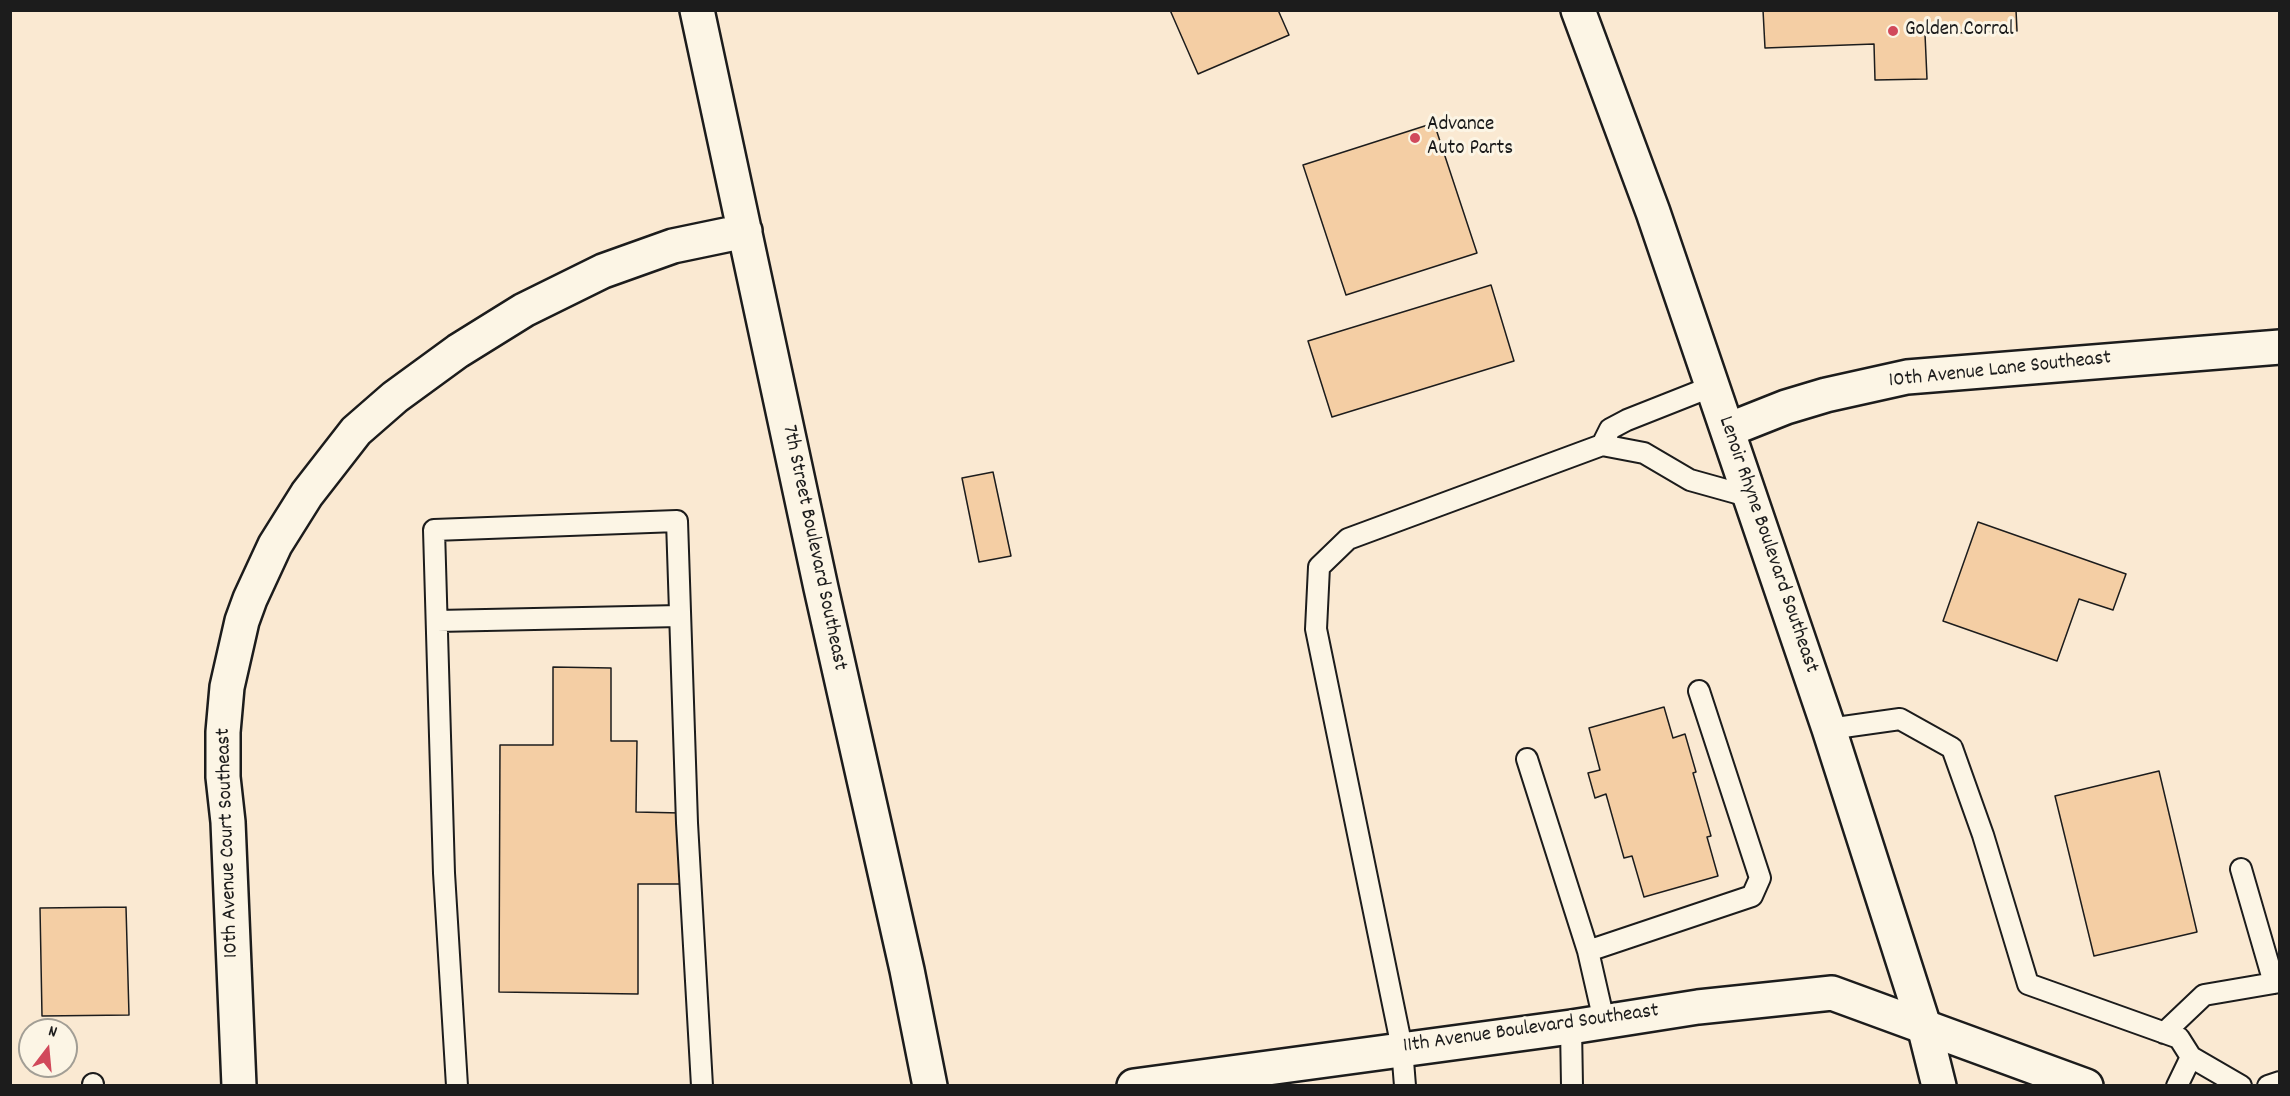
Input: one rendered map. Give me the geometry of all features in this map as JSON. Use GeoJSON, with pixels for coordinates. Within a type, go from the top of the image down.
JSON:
{"type":"FeatureCollection","features":[{"type":"Feature","properties":{"kind":"street","name":"7th Street Boulevard Southeast"},"geometry":{"type":"LineString","coordinates":[[697,10],[907,970],[930,1086]]}},
{"type":"Feature","properties":{"kind":"street","name":"Lenoir Rhyne Boulevard Southeast"},"geometry":{"type":"LineString","coordinates":[[1578,10],[1653,212],[1829,729],[1924,1026],[1939,1086]]}},
{"type":"Feature","properties":{"kind":"street","name":"10th Avenue Court Southeast"},"geometry":{"type":"LineString","coordinates":[[239,1086],[228,822],[223,777],[223,732],[227,687],[242,621],[275,545],[307,494],[356,431],[395,397],[458,351],[524,310],[603,271],[673,246],[745,231]]}},
{"type":"Feature","properties":{"kind":"street","name":"10th Avenue Lane Southeast"},"geometry":{"type":"LineString","coordinates":[[1728,430],[1786,407],[1826,395],[1907,377],[2280,347]]}},
{"type":"Feature","properties":{"kind":"street","name":"11th Avenue Boulevard Southeast"},"geometry":{"type":"LineString","coordinates":[[1134,1086],[1402,1048],[1571,1027],[1698,1007],[1832,993],[2086,1086]]}},
{"type":"Feature","properties":{"kind":"lane"},"geometry":{"type":"LineString","coordinates":[[1602,445],[1611,429],[1627,420],[1713,386]]}},
{"type":"Feature","properties":{"kind":"lane"},"geometry":{"type":"LineString","coordinates":[[1405,1086],[1402,1048],[1316,629],[1319,567],[1348,539],[1602,445],[1644,453],[1690,480],[1751,497]]}},
{"type":"Feature","properties":{"kind":"lane"},"geometry":{"type":"LineString","coordinates":[[457,1086],[444,873],[434,530],[677,521],[687,823],[702,1086]]}},
{"type":"Feature","properties":{"kind":"lane"},"geometry":{"type":"LineString","coordinates":[[437,621],[680,616]]}},
{"type":"Feature","properties":{"kind":"lane"},"geometry":{"type":"LineString","coordinates":[[1588,951],[1752,896],[1760,878],[1699,691]]}},
{"type":"Feature","properties":{"kind":"lane"},"geometry":{"type":"LineString","coordinates":[[1829,729],[1900,719],[1953,748],[1983,835],[2028,984],[2179,1038],[2192,1058],[2241,1086]]}},
{"type":"Feature","properties":{"kind":"lane"},"geometry":{"type":"LineString","coordinates":[[1527,759],[1588,951],[1604,1021]]}},
{"type":"Feature","properties":{"kind":"lane"},"geometry":{"type":"LineString","coordinates":[[2164,1033],[2204,995],[2277,982],[2241,869]]}},
{"type":"Feature","properties":{"kind":"lane"},"geometry":{"type":"LineString","coordinates":[[1571,1027],[1572,1086]]}},
{"type":"Feature","properties":{"kind":"lane"},"geometry":{"type":"LineString","coordinates":[[2177,1086],[2192,1058]]}},
{"type":"Feature","properties":{"kind":"lane"},"geometry":{"type":"LineString","coordinates":[[2268,1086],[2280,1082]]}},
{"type":"Feature","properties":{"kind":"building"},"geometry":{"type":"Polygon","coordinates":[[[1170,10],[1278,10],[1289,35],[1198,74],[1170,10]]]}},
{"type":"Feature","properties":{"kind":"building"},"geometry":{"type":"Polygon","coordinates":[[[1763,10],[2016,10],[2017,31],[1925,34],[1927,79],[1875,80],[1874,44],[1765,48],[1763,10]]]}},
{"type":"Feature","properties":{"kind":"building"},"geometry":{"type":"Polygon","coordinates":[[[1434,123],[1477,253],[1346,295],[1303,165],[1434,123]]]}},
{"type":"Feature","properties":{"kind":"building"},"geometry":{"type":"Polygon","coordinates":[[[1491,285],[1514,361],[1332,417],[1308,341],[1491,285]]]}},
{"type":"Feature","properties":{"kind":"building"},"geometry":{"type":"Polygon","coordinates":[[[993,472],[1011,556],[979,562],[962,478],[993,472]]]}},
{"type":"Feature","properties":{"kind":"building"},"geometry":{"type":"Polygon","coordinates":[[[1978,522],[2126,574],[2113,610],[2079,599],[2057,661],[1943,621],[1978,522]]]}},
{"type":"Feature","properties":{"kind":"building"},"geometry":{"type":"Polygon","coordinates":[[[553,667],[611,668],[611,741],[637,741],[636,812],[681,813],[681,884],[638,884],[638,994],[499,992],[500,745],[553,745],[553,667]]]}},
{"type":"Feature","properties":{"kind":"building"},"geometry":{"type":"Polygon","coordinates":[[[1664,707],[1673,738],[1685,734],[1696,772],[1693,773],[1711,836],[1707,837],[1718,876],[1644,897],[1632,856],[1624,858],[1606,794],[1595,798],[1588,773],[1600,770],[1589,728],[1664,707]]]}},
{"type":"Feature","properties":{"kind":"building"},"geometry":{"type":"Polygon","coordinates":[[[2159,771],[2197,932],[2094,956],[2055,796],[2159,771]]]}},
{"type":"Feature","properties":{"kind":"building"},"geometry":{"type":"Polygon","coordinates":[[[126,907],[129,1015],[42,1016],[40,908],[126,907]]]}},
{"type":"Feature","properties":{"kind":"place","name":"Golden Corral"},"geometry":{"type":"Point","coordinates":[1893,31]}},
{"type":"Feature","properties":{"kind":"place","name":"Advance Auto Parts"},"geometry":{"type":"Point","coordinates":[1415,138]}}]}
